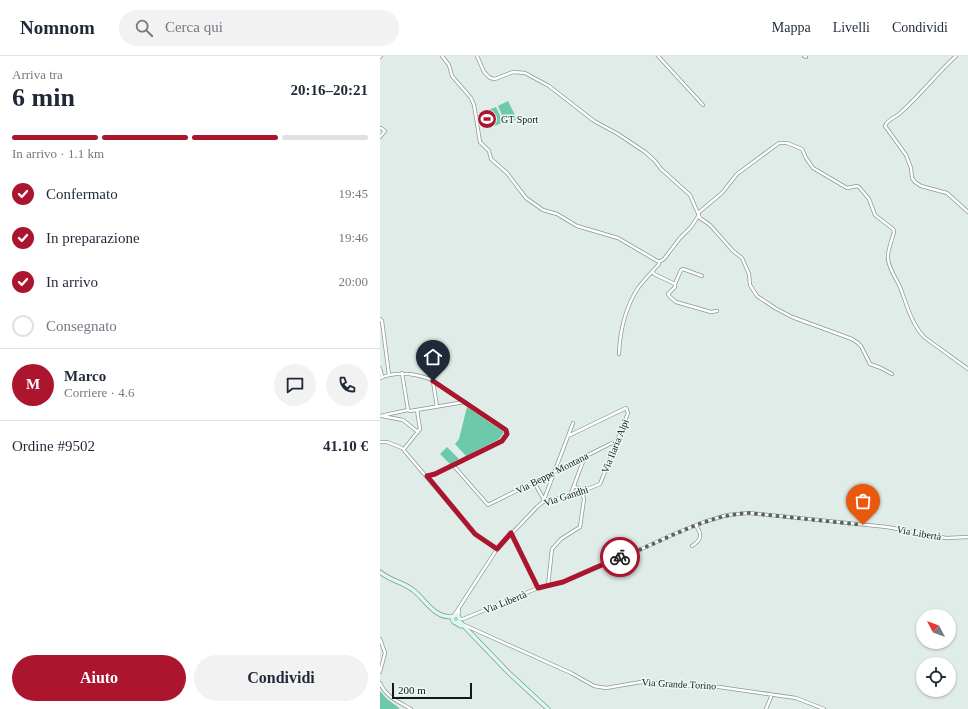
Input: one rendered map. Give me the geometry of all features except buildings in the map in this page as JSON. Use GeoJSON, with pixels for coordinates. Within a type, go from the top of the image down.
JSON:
{"type":"FeatureCollection","features":[{"type":"Feature","properties":{"kind":"main road"},"geometry":{"type":"LineString","coordinates":[[380,572],[387,578],[412,589],[425,603],[443,617],[456,619],[508,672],[548,709]]}},
{"type":"Feature","properties":{"kind":"main road"},"geometry":{"type":"LineString","coordinates":[[456,619],[473,635]]}},
{"type":"Feature","properties":{"kind":"street"},"geometry":{"type":"LineString","coordinates":[[442,56],[449,65],[452,76],[471,98],[474,105],[480,142],[490,151],[491,159],[507,173],[526,198],[543,210],[557,214],[577,226],[618,238],[659,262]]}},
{"type":"Feature","properties":{"kind":"street"},"geometry":{"type":"LineString","coordinates":[[477,56],[484,72],[490,78],[495,79],[513,72],[525,73],[549,86],[594,121],[618,134],[645,152],[661,169],[690,195],[702,220],[710,225],[733,251],[742,258],[749,274],[750,285],[757,296],[792,317],[852,340],[861,346],[870,364],[892,374]]}},
{"type":"Feature","properties":{"kind":"street"},"geometry":{"type":"LineString","coordinates":[[658,56],[703,105]]}},
{"type":"Feature","properties":{"kind":"street"},"geometry":{"type":"LineString","coordinates":[[956,56],[917,98],[899,114],[887,122],[885,126],[906,155],[914,182],[921,186],[947,193],[968,212]]}},
{"type":"Feature","properties":{"kind":"street"},"geometry":{"type":"LineString","coordinates":[[380,137],[385,130],[381,128]]}},
{"type":"Feature","properties":{"kind":"street"},"geometry":{"type":"LineString","coordinates":[[619,354],[620,336],[630,303],[639,288],[653,272],[659,262],[664,259],[680,238],[691,227],[698,214],[729,186],[734,178],[780,143],[787,143],[803,151],[810,165],[816,170],[847,188],[857,186],[862,189],[871,203],[872,211],[875,215],[893,229],[894,232],[888,255],[888,261],[900,288],[909,314],[919,332],[968,369]]}},
{"type":"Feature","properties":{"kind":"street"},"geometry":{"type":"LineString","coordinates":[[702,276],[683,269],[681,270],[675,287],[668,294],[673,300],[711,312],[717,311]]}},
{"type":"Feature","properties":{"kind":"street"},"geometry":{"type":"LineString","coordinates":[[653,272],[654,274],[675,284]]}},
{"type":"Feature","properties":{"kind":"street"},"geometry":{"type":"LineString","coordinates":[[380,319],[382,321],[389,375]]}},
{"type":"Feature","properties":{"kind":"street"},"geometry":{"type":"LineString","coordinates":[[380,368],[381,377],[402,373],[416,375],[433,381],[506,430],[507,434],[502,441],[427,476]]}},
{"type":"Feature","properties":{"kind":"street"},"geometry":{"type":"LineString","coordinates":[[402,373],[408,410]]}},
{"type":"Feature","properties":{"kind":"street"},"geometry":{"type":"LineString","coordinates":[[433,381],[437,406]]}},
{"type":"Feature","properties":{"kind":"street"},"geometry":{"type":"LineString","coordinates":[[380,416],[408,410],[417,410],[465,402]]}},
{"type":"Feature","properties":{"kind":"street","name":"Via Ilaria Alpi"},"geometry":{"type":"LineString","coordinates":[[568,436],[626,408],[628,413],[600,484]]}},
{"type":"Feature","properties":{"kind":"street"},"geometry":{"type":"LineString","coordinates":[[404,449],[418,432],[420,426],[417,410]]}},
{"type":"Feature","properties":{"kind":"street"},"geometry":{"type":"LineString","coordinates":[[380,416],[403,420],[418,432]]}},
{"type":"Feature","properties":{"kind":"street"},"geometry":{"type":"LineString","coordinates":[[543,500],[573,423]]}},
{"type":"Feature","properties":{"kind":"street","name":"Via Beppe Montana"},"geometry":{"type":"LineString","coordinates":[[453,465],[488,505],[616,441]]}},
{"type":"Feature","properties":{"kind":"street"},"geometry":{"type":"LineString","coordinates":[[380,442],[396,445],[404,449],[475,534],[497,549]]}},
{"type":"Feature","properties":{"kind":"street"},"geometry":{"type":"LineString","coordinates":[[570,496],[585,456]]}},
{"type":"Feature","properties":{"kind":"street"},"geometry":{"type":"LineString","coordinates":[[534,482],[543,500]]}},
{"type":"Feature","properties":{"kind":"street","name":"Via Gandhi"},"geometry":{"type":"LineString","coordinates":[[456,619],[461,605],[497,549],[543,500],[570,496],[600,484]]}},
{"type":"Feature","properties":{"kind":"street"},"geometry":{"type":"LineString","coordinates":[[548,586],[552,549],[561,539],[580,527],[584,499],[583,491],[574,486]]}},
{"type":"Feature","properties":{"kind":"street","name":"Via Libertà"},"geometry":{"type":"LineString","coordinates":[[456,619],[462,619],[538,588],[563,582],[596,566],[638,551],[674,534],[727,515],[749,513],[887,527],[946,538],[968,537]]}},
{"type":"Feature","properties":{"kind":"street"},"geometry":{"type":"LineString","coordinates":[[692,546],[701,538],[700,531],[696,526]]}},
{"type":"Feature","properties":{"kind":"street"},"geometry":{"type":"LineString","coordinates":[[511,533],[538,588]]}},
{"type":"Feature","properties":{"kind":"street","name":"Via Grande Torino"},"geometry":{"type":"LineString","coordinates":[[456,619],[472,628],[571,673],[594,686],[606,688],[636,682],[719,686],[796,698],[824,709]]}},
{"type":"Feature","properties":{"kind":"street"},"geometry":{"type":"LineString","coordinates":[[468,630],[469,628],[472,628]]}},
{"type":"Feature","properties":{"kind":"street"},"geometry":{"type":"LineString","coordinates":[[380,639],[385,653],[380,672]]}},
{"type":"Feature","properties":{"kind":"street"},"geometry":{"type":"LineString","coordinates":[[380,683],[385,692],[391,698],[411,709]]}},
{"type":"Feature","properties":{"kind":"street"},"geometry":{"type":"LineString","coordinates":[[766,709],[771,697],[770,694]]}},
{"type":"Feature","properties":{"kind":"green space"},"geometry":{"type":"Polygon","coordinates":[[[508,101],[517,119],[506,124],[498,106],[508,101]]]}},
{"type":"Feature","properties":{"kind":"green space"},"geometry":{"type":"Polygon","coordinates":[[[496,107],[503,122],[495,126],[488,110],[496,107]]]}},
{"type":"Feature","properties":{"kind":"green space"},"geometry":{"type":"Polygon","coordinates":[[[467,407],[504,432],[499,439],[466,456],[455,444],[459,439],[467,407]]]}},
{"type":"Feature","properties":{"kind":"green space"},"geometry":{"type":"Polygon","coordinates":[[[447,447],[459,459],[450,464],[440,454],[447,447]]]}},
{"type":"Feature","properties":{"kind":"green space"},"geometry":{"type":"Polygon","coordinates":[[[380,691],[386,698],[399,709],[380,709],[380,691]]]}},
{"type":"Feature","properties":{"kind":"way so far"},"geometry":{"type":"LineString","coordinates":[[620,557],[638,551],[657,541],[704,522],[734,514],[749,513],[863,525]]}},
{"type":"Feature","properties":{"kind":"place","name":"GT Sport"},"geometry":{"type":"Point","coordinates":[487,119]}},
{"type":"Feature","properties":{"kind":"route"},"geometry":{"type":"LineString","coordinates":[[433,381],[506,430],[507,434],[502,441],[435,474],[427,476],[478,537],[497,549],[511,533],[538,588],[563,582],[596,566],[620,557]]}}]}
